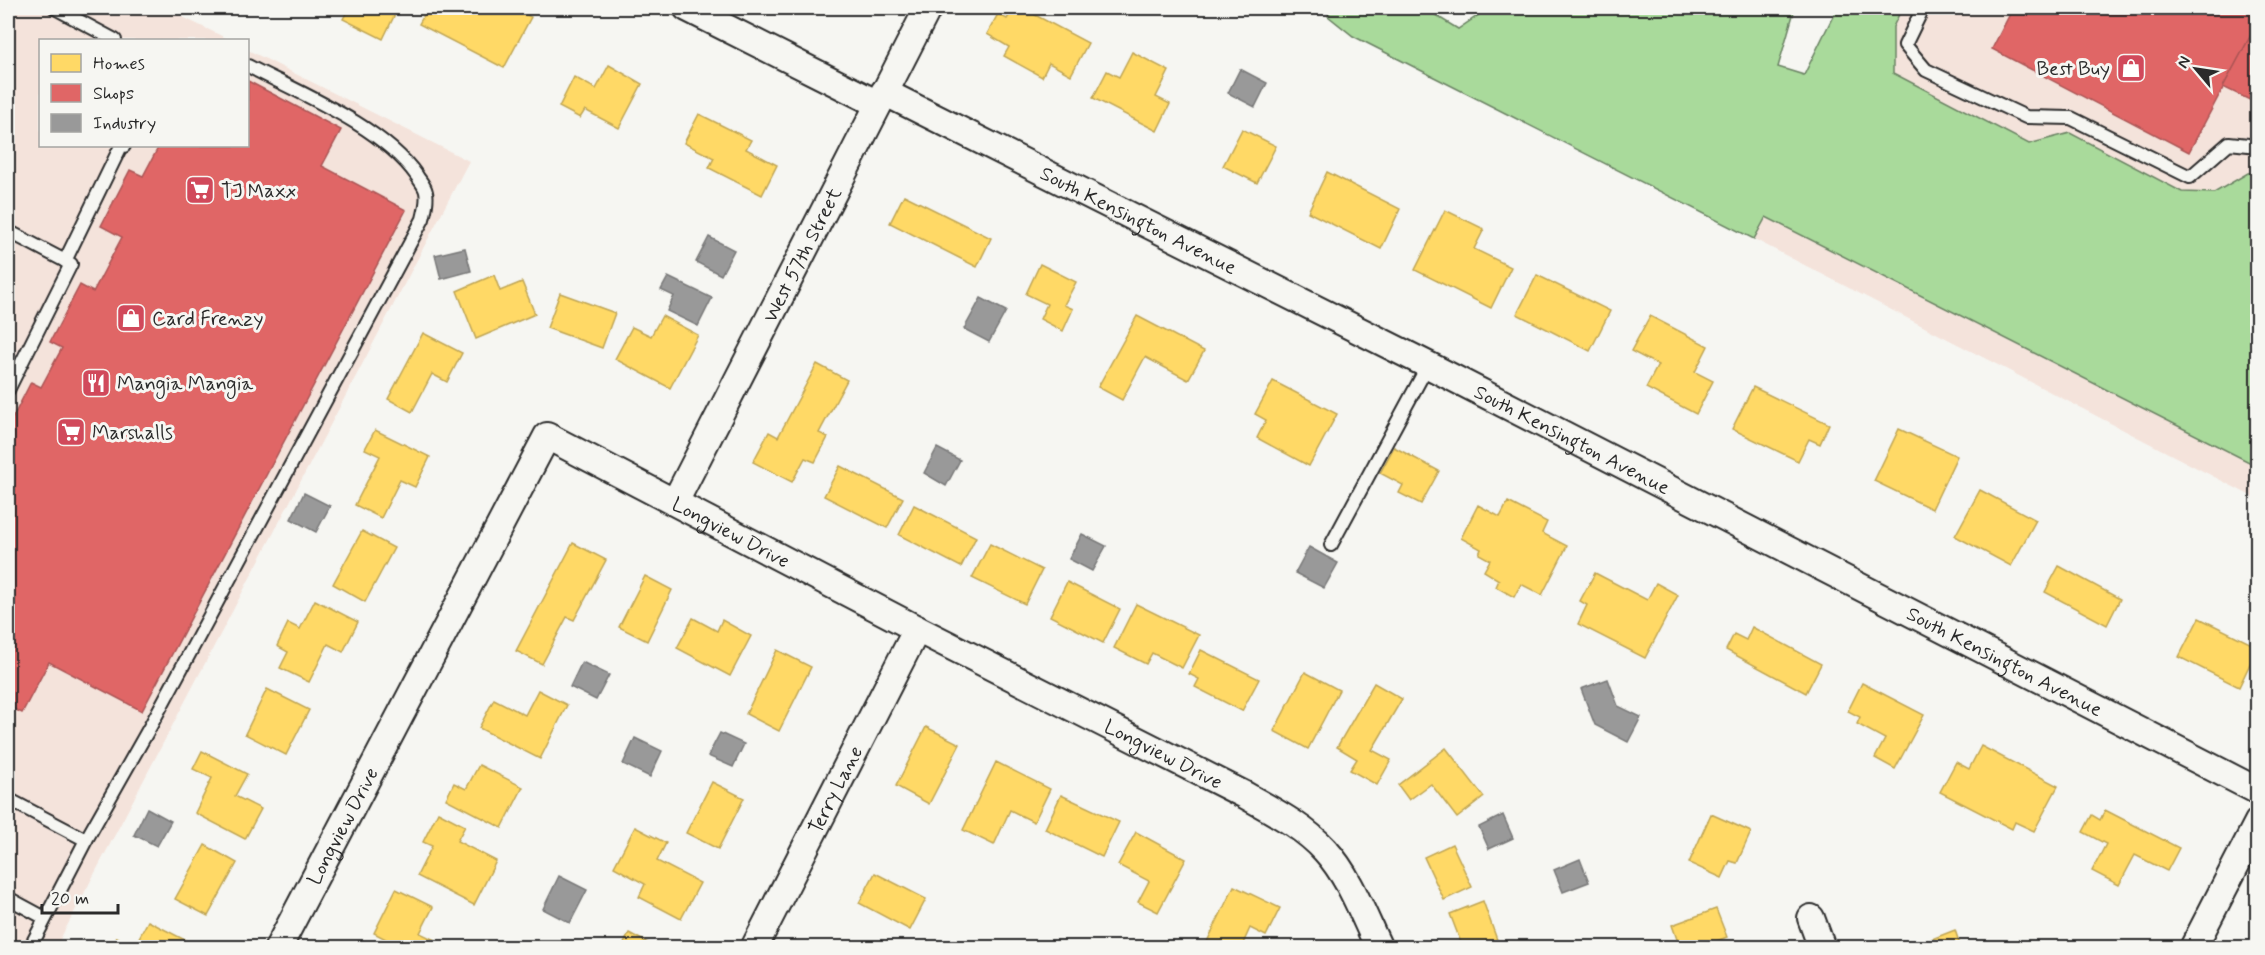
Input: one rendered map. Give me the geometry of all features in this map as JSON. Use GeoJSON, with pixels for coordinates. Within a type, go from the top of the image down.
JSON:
{"type":"FeatureCollection","features":[{"type":"Feature","properties":{"kind":"street","name":"South Kensington Avenue"},"geometry":{"type":"LineString","coordinates":[[687,8],[881,98],[1428,365],[2258,791]]}},
{"type":"Feature","properties":{"kind":"street","name":"West 57th Street"},"geometry":{"type":"LineString","coordinates":[[675,502],[928,8]]}},
{"type":"Feature","properties":{"kind":"street","name":"Longview Drive"},"geometry":{"type":"LineString","coordinates":[[278,948],[547,436],[916,629],[1290,820],[1326,850],[1350,887],[1379,948]]}},
{"type":"Feature","properties":{"kind":"street","name":"Terry Lane"},"geometry":{"type":"LineString","coordinates":[[754,948],[916,629]]}},
{"type":"Feature","properties":{"kind":"street"},"geometry":{"type":"LineString","coordinates":[[2193,948],[2258,822]]}},
{"type":"Feature","properties":{"kind":"street"},"geometry":{"type":"LineString","coordinates":[[1811,918],[1822,948]]}},
{"type":"Feature","properties":{"kind":"lane"},"geometry":{"type":"LineString","coordinates":[[55,8],[113,39]]}},
{"type":"Feature","properties":{"kind":"lane"},"geometry":{"type":"LineString","coordinates":[[1923,8],[1905,45],[1926,70],[2026,117],[2071,118],[2190,177],[2229,144],[2258,146]]}},
{"type":"Feature","properties":{"kind":"lane"},"geometry":{"type":"LineString","coordinates":[[30,948],[86,840],[151,725],[423,219],[426,190],[409,166],[384,143],[351,121],[249,67]]}},
{"type":"Feature","properties":{"kind":"lane"},"geometry":{"type":"LineString","coordinates":[[65,261],[121,147]]}},
{"type":"Feature","properties":{"kind":"lane"},"geometry":{"type":"LineString","coordinates":[[8,231],[71,264],[8,390]]}},
{"type":"Feature","properties":{"kind":"lane"},"geometry":{"type":"LineString","coordinates":[[1331,545],[1428,365]]}},
{"type":"Feature","properties":{"kind":"lane"},"geometry":{"type":"LineString","coordinates":[[8,800],[86,840]]}},
{"type":"Feature","properties":{"kind":"lane"},"geometry":{"type":"LineString","coordinates":[[8,898],[45,918]]}},
{"type":"Feature","properties":{"kind":"shaded area"},"geometry":{"type":"Polygon","coordinates":[[[8,8],[164,8],[228,39],[39,39],[39,147],[249,147],[249,51],[469,161],[56,947],[8,947],[8,8]]]}},
{"type":"Feature","properties":{"kind":"shaded area"},"geometry":{"type":"Polygon","coordinates":[[[1874,8],[2257,8],[2257,499],[1754,239],[1874,8]]]}},
{"type":"Feature","properties":{"kind":"green space"},"geometry":{"type":"Polygon","coordinates":[[[1332,8],[1437,8],[1435,15],[1458,29],[1489,8],[1795,8],[1778,67],[1804,75],[1837,8],[1902,8],[1893,27],[1893,73],[2029,144],[2070,133],[2182,192],[2214,193],[2248,173],[2257,172],[2257,466],[1766,217],[1754,239],[1353,36],[1328,16],[1332,8]]]}},
{"type":"Feature","properties":{"kind":"building: Homes"},"geometry":{"type":"Polygon","coordinates":[[[349,8],[398,8],[383,39],[343,19],[349,8]]]}},
{"type":"Feature","properties":{"kind":"building: Homes"},"geometry":{"type":"Polygon","coordinates":[[[428,8],[513,8],[531,17],[504,68],[419,24],[428,8]]]}},
{"type":"Feature","properties":{"kind":"building: Homes"},"geometry":{"type":"Polygon","coordinates":[[[1014,8],[1022,8],[1088,43],[1071,75],[1049,63],[1042,77],[1004,56],[1009,47],[987,34],[998,14],[1007,19],[1014,8]]]}},
{"type":"Feature","properties":{"kind":"building: Homes"},"geometry":{"type":"Polygon","coordinates":[[[1132,52],[1169,71],[1156,97],[1170,104],[1157,131],[1093,98],[1107,71],[1119,77],[1132,52]]]}},
{"type":"Feature","properties":{"kind":"building: Homes"},"geometry":{"type":"Polygon","coordinates":[[[609,65],[642,84],[619,128],[585,110],[580,118],[559,107],[574,77],[596,89],[609,65]]]}},
{"type":"Feature","properties":{"kind":"building: Homes"},"geometry":{"type":"Polygon","coordinates":[[[699,114],[751,140],[746,149],[777,165],[762,195],[709,168],[714,158],[684,143],[699,114]]]}},
{"type":"Feature","properties":{"kind":"building: Homes"},"geometry":{"type":"Polygon","coordinates":[[[1242,129],[1276,146],[1257,183],[1223,166],[1242,129]]]}},
{"type":"Feature","properties":{"kind":"building: Homes"},"geometry":{"type":"Polygon","coordinates":[[[1327,172],[1400,209],[1381,249],[1308,212],[1327,172]]]}},
{"type":"Feature","properties":{"kind":"building: Homes"},"geometry":{"type":"Polygon","coordinates":[[[904,195],[991,238],[977,267],[890,223],[904,195]]]}},
{"type":"Feature","properties":{"kind":"building: Homes"},"geometry":{"type":"Polygon","coordinates":[[[1445,210],[1484,229],[1474,249],[1511,267],[1491,308],[1415,270],[1445,210]]]}},
{"type":"Feature","properties":{"kind":"building: Homes"},"geometry":{"type":"Polygon","coordinates":[[[1040,264],[1076,282],[1064,305],[1073,309],[1063,331],[1040,319],[1047,304],[1026,294],[1040,264]]]}},
{"type":"Feature","properties":{"kind":"building: Homes"},"geometry":{"type":"Polygon","coordinates":[[[494,275],[500,291],[522,282],[535,314],[476,339],[457,291],[494,275]]]}},
{"type":"Feature","properties":{"kind":"building: Homes"},"geometry":{"type":"Polygon","coordinates":[[[1537,275],[1610,311],[1590,351],[1517,314],[1537,275]]]}},
{"type":"Feature","properties":{"kind":"building: Homes"},"geometry":{"type":"Polygon","coordinates":[[[560,293],[615,313],[602,348],[547,328],[560,293]]]}},
{"type":"Feature","properties":{"kind":"building: Homes"},"geometry":{"type":"Polygon","coordinates":[[[662,316],[698,335],[670,388],[615,359],[632,327],[651,336],[662,316]]]}},
{"type":"Feature","properties":{"kind":"building: Homes"},"geometry":{"type":"Polygon","coordinates":[[[1137,316],[1204,351],[1188,380],[1145,357],[1122,400],[1098,387],[1137,316]]]}},
{"type":"Feature","properties":{"kind":"building: Homes"},"geometry":{"type":"Polygon","coordinates":[[[1650,316],[1708,346],[1695,372],[1713,381],[1696,414],[1646,388],[1658,365],[1631,351],[1650,316]]]}},
{"type":"Feature","properties":{"kind":"building: Homes"},"geometry":{"type":"Polygon","coordinates":[[[423,333],[462,353],[447,382],[432,374],[412,412],[388,399],[423,333]]]}},
{"type":"Feature","properties":{"kind":"building: Homes"},"geometry":{"type":"Polygon","coordinates":[[[817,364],[847,380],[819,433],[828,437],[815,462],[805,458],[792,482],[753,462],[769,432],[778,437],[817,364]]]}},
{"type":"Feature","properties":{"kind":"building: Homes"},"geometry":{"type":"Polygon","coordinates":[[[1273,381],[1337,414],[1309,466],[1257,438],[1266,420],[1255,414],[1273,381]]]}},
{"type":"Feature","properties":{"kind":"building: Homes"},"geometry":{"type":"Polygon","coordinates":[[[1753,387],[1829,424],[1820,444],[1809,439],[1798,461],[1732,429],[1753,387]]]}},
{"type":"Feature","properties":{"kind":"building: Homes"},"geometry":{"type":"Polygon","coordinates":[[[1899,429],[1957,456],[1932,509],[1874,481],[1899,429]]]}},
{"type":"Feature","properties":{"kind":"building: Homes"},"geometry":{"type":"Polygon","coordinates":[[[375,430],[430,457],[415,487],[400,480],[381,518],[355,505],[380,456],[365,449],[375,430]]]}},
{"type":"Feature","properties":{"kind":"building: Homes"},"geometry":{"type":"Polygon","coordinates":[[[1394,447],[1439,471],[1421,504],[1399,493],[1403,485],[1380,473],[1394,447]]]}},
{"type":"Feature","properties":{"kind":"building: Homes"},"geometry":{"type":"Polygon","coordinates":[[[840,466],[903,498],[887,528],[824,496],[840,466]]]}},
{"type":"Feature","properties":{"kind":"building: Homes"},"geometry":{"type":"Polygon","coordinates":[[[1980,490],[2036,520],[2011,566],[1955,536],[1980,490]]]}},
{"type":"Feature","properties":{"kind":"building: Homes"},"geometry":{"type":"Polygon","coordinates":[[[1508,502],[1547,522],[1542,533],[1567,546],[1542,595],[1521,584],[1514,597],[1496,587],[1499,580],[1484,571],[1490,560],[1479,554],[1481,549],[1461,538],[1478,505],[1500,517],[1508,502]]]}},
{"type":"Feature","properties":{"kind":"building: Homes"},"geometry":{"type":"Polygon","coordinates":[[[914,505],[976,537],[961,567],[899,535],[914,505]]]}},
{"type":"Feature","properties":{"kind":"building: Homes"},"geometry":{"type":"Polygon","coordinates":[[[362,531],[394,548],[365,602],[333,584],[362,531]]]}},
{"type":"Feature","properties":{"kind":"building: Homes"},"geometry":{"type":"Polygon","coordinates":[[[573,543],[606,560],[574,620],[567,617],[542,664],[516,651],[573,543]]]}},
{"type":"Feature","properties":{"kind":"building: Homes"},"geometry":{"type":"Polygon","coordinates":[[[990,544],[1042,570],[1025,604],[972,578],[990,544]]]}},
{"type":"Feature","properties":{"kind":"building: Homes"},"geometry":{"type":"Polygon","coordinates":[[[2059,566],[2120,599],[2107,625],[2045,592],[2059,566]]]}},
{"type":"Feature","properties":{"kind":"building: Homes"},"geometry":{"type":"Polygon","coordinates":[[[1595,573],[1647,600],[1656,583],[1678,595],[1645,658],[1578,624],[1587,605],[1580,601],[1595,573]]]}},
{"type":"Feature","properties":{"kind":"building: Homes"},"geometry":{"type":"Polygon","coordinates":[[[645,576],[672,590],[647,641],[619,627],[645,576]]]}},
{"type":"Feature","properties":{"kind":"building: Homes"},"geometry":{"type":"Polygon","coordinates":[[[1067,582],[1120,609],[1103,643],[1050,616],[1067,582]]]}},
{"type":"Feature","properties":{"kind":"building: Homes"},"geometry":{"type":"Polygon","coordinates":[[[315,600],[358,622],[343,652],[328,644],[309,682],[280,668],[288,652],[277,646],[288,623],[300,629],[315,600]]]}},
{"type":"Feature","properties":{"kind":"building: Homes"},"geometry":{"type":"Polygon","coordinates":[[[1136,604],[1199,635],[1182,668],[1152,653],[1146,664],[1114,648],[1136,604]]]}},
{"type":"Feature","properties":{"kind":"building: Homes"},"geometry":{"type":"Polygon","coordinates":[[[693,618],[717,631],[722,620],[751,636],[730,676],[677,648],[693,618]]]}},
{"type":"Feature","properties":{"kind":"building: Homes"},"geometry":{"type":"Polygon","coordinates":[[[2199,618],[2258,647],[2239,687],[2179,657],[2199,618]]]}},
{"type":"Feature","properties":{"kind":"building: Homes"},"geometry":{"type":"Polygon","coordinates":[[[1752,627],[1821,664],[1806,693],[1726,650],[1734,634],[1746,640],[1752,627]]]}},
{"type":"Feature","properties":{"kind":"building: Homes"},"geometry":{"type":"Polygon","coordinates":[[[777,650],[811,667],[779,731],[746,714],[777,650]]]}},
{"type":"Feature","properties":{"kind":"building: Homes"},"geometry":{"type":"Polygon","coordinates":[[[1201,650],[1259,679],[1242,711],[1195,687],[1199,679],[1189,674],[1201,650]]]}},
{"type":"Feature","properties":{"kind":"building: Homes"},"geometry":{"type":"Polygon","coordinates":[[[1305,672],[1339,690],[1308,749],[1274,731],[1305,672]]]}},
{"type":"Feature","properties":{"kind":"building: Homes"},"geometry":{"type":"Polygon","coordinates":[[[1374,683],[1402,699],[1372,750],[1391,760],[1377,785],[1350,770],[1357,759],[1337,747],[1374,683]]]}},
{"type":"Feature","properties":{"kind":"building: Homes"},"geometry":{"type":"Polygon","coordinates":[[[1862,683],[1924,715],[1895,769],[1875,758],[1885,739],[1857,724],[1860,717],[1848,711],[1862,683]]]}},
{"type":"Feature","properties":{"kind":"building: Homes"},"geometry":{"type":"Polygon","coordinates":[[[267,689],[309,710],[286,755],[245,734],[267,689]]]}},
{"type":"Feature","properties":{"kind":"building: Homes"},"geometry":{"type":"Polygon","coordinates":[[[538,690],[567,705],[540,759],[479,728],[494,699],[525,715],[538,690]]]}},
{"type":"Feature","properties":{"kind":"building: Homes"},"geometry":{"type":"Polygon","coordinates":[[[926,727],[960,744],[929,804],[896,786],[926,727]]]}},
{"type":"Feature","properties":{"kind":"building: Homes"},"geometry":{"type":"Polygon","coordinates":[[[1981,746],[2058,786],[2034,831],[2015,822],[2012,829],[1940,792],[1956,762],[1969,769],[1981,746]]]}},
{"type":"Feature","properties":{"kind":"building: Homes"},"geometry":{"type":"Polygon","coordinates":[[[1446,748],[1484,797],[1457,818],[1431,784],[1409,800],[1398,785],[1446,748]]]}},
{"type":"Feature","properties":{"kind":"building: Homes"},"geometry":{"type":"Polygon","coordinates":[[[202,751],[247,774],[235,796],[261,809],[245,839],[195,813],[212,778],[193,769],[202,751]]]}},
{"type":"Feature","properties":{"kind":"building: Homes"},"geometry":{"type":"Polygon","coordinates":[[[996,762],[1050,789],[1034,822],[1010,810],[994,845],[963,830],[996,762]]]}},
{"type":"Feature","properties":{"kind":"building: Homes"},"geometry":{"type":"Polygon","coordinates":[[[479,765],[523,787],[502,828],[446,799],[454,783],[466,789],[479,765]]]}},
{"type":"Feature","properties":{"kind":"building: Homes"},"geometry":{"type":"Polygon","coordinates":[[[712,782],[744,798],[718,849],[686,833],[712,782]]]}},
{"type":"Feature","properties":{"kind":"building: Homes"},"geometry":{"type":"Polygon","coordinates":[[[1061,795],[1119,822],[1102,857],[1045,829],[1061,795]]]}},
{"type":"Feature","properties":{"kind":"building: Homes"},"geometry":{"type":"Polygon","coordinates":[[[2105,810],[2179,848],[2167,871],[2135,855],[2119,885],[2092,871],[2106,844],[2083,832],[2092,815],[2100,820],[2105,810]]]}},
{"type":"Feature","properties":{"kind":"building: Homes"},"geometry":{"type":"Polygon","coordinates":[[[438,812],[465,826],[457,841],[496,861],[474,905],[417,876],[432,846],[423,842],[438,812]]]}},
{"type":"Feature","properties":{"kind":"building: Homes"},"geometry":{"type":"Polygon","coordinates":[[[1711,814],[1751,832],[1737,863],[1730,861],[1722,878],[1689,863],[1711,814]]]}},
{"type":"Feature","properties":{"kind":"building: Homes"},"geometry":{"type":"Polygon","coordinates":[[[635,827],[666,843],[657,861],[700,883],[681,919],[639,897],[645,884],[614,867],[635,827]]]}},
{"type":"Feature","properties":{"kind":"building: Homes"},"geometry":{"type":"Polygon","coordinates":[[[1136,832],[1186,859],[1158,912],[1138,902],[1149,881],[1118,865],[1136,832]]]}},
{"type":"Feature","properties":{"kind":"building: Homes"},"geometry":{"type":"Polygon","coordinates":[[[1452,844],[1472,887],[1444,900],[1424,857],[1452,844]]]}},
{"type":"Feature","properties":{"kind":"building: Homes"},"geometry":{"type":"Polygon","coordinates":[[[205,845],[237,863],[208,916],[175,899],[205,845]]]}},
{"type":"Feature","properties":{"kind":"building: Homes"},"geometry":{"type":"Polygon","coordinates":[[[875,873],[926,899],[910,930],[859,903],[875,873]]]}},
{"type":"Feature","properties":{"kind":"building: Homes"},"geometry":{"type":"Polygon","coordinates":[[[1234,886],[1280,908],[1266,936],[1250,928],[1241,948],[1204,948],[1234,886]]]}},
{"type":"Feature","properties":{"kind":"building: Homes"},"geometry":{"type":"Polygon","coordinates":[[[396,889],[433,907],[420,933],[439,942],[436,948],[403,948],[374,933],[396,889]]]}},
{"type":"Feature","properties":{"kind":"building: Homes"},"geometry":{"type":"Polygon","coordinates":[[[1483,901],[1500,948],[1463,948],[1450,914],[1483,901]]]}},
{"type":"Feature","properties":{"kind":"building: Homes"},"geometry":{"type":"Polygon","coordinates":[[[1716,909],[1727,937],[1714,942],[1716,948],[1680,948],[1672,925],[1716,909]]]}},
{"type":"Feature","properties":{"kind":"building: Homes"},"geometry":{"type":"Polygon","coordinates":[[[148,921],[189,942],[186,948],[112,948],[117,937],[134,947],[148,921]]]}},
{"type":"Feature","properties":{"kind":"building: Homes"},"geometry":{"type":"Polygon","coordinates":[[[1955,930],[1961,948],[1909,948],[1955,930]]]}},
{"type":"Feature","properties":{"kind":"building: Homes"},"geometry":{"type":"Polygon","coordinates":[[[629,933],[657,948],[622,948],[629,933]]]}},
{"type":"Feature","properties":{"kind":"building: Shops","name":"Best Buy"},"geometry":{"type":"Polygon","coordinates":[[[2013,8],[2258,8],[2258,22],[2189,152],[1992,49],[2013,8]]]}},
{"type":"Feature","properties":{"kind":"building: Shops"},"geometry":{"type":"Polygon","coordinates":[[[2258,22],[2258,104],[2223,87],[2258,22]]]}},
{"type":"Feature","properties":{"kind":"building: Shops"},"geometry":{"type":"Polygon","coordinates":[[[249,82],[341,130],[322,166],[406,210],[142,711],[49,662],[22,713],[12,708],[8,716],[8,427],[31,382],[41,387],[62,348],[50,342],[80,285],[93,292],[122,237],[101,226],[130,170],[143,176],[158,147],[249,147],[249,82]]]}},
{"type":"Feature","properties":{"kind":"building: Industry"},"geometry":{"type":"Polygon","coordinates":[[[1240,69],[1267,83],[1255,107],[1228,93],[1240,69]]]}},
{"type":"Feature","properties":{"kind":"building: Industry"},"geometry":{"type":"Polygon","coordinates":[[[709,237],[734,250],[721,275],[696,262],[709,237]]]}},
{"type":"Feature","properties":{"kind":"building: Industry"},"geometry":{"type":"Polygon","coordinates":[[[465,248],[471,271],[441,279],[435,255],[465,248]]]}},
{"type":"Feature","properties":{"kind":"building: Industry"},"geometry":{"type":"Polygon","coordinates":[[[668,277],[712,298],[698,326],[667,311],[674,296],[661,290],[668,277]]]}},
{"type":"Feature","properties":{"kind":"building: Industry"},"geometry":{"type":"Polygon","coordinates":[[[981,298],[1006,311],[989,342],[964,329],[981,298]]]}},
{"type":"Feature","properties":{"kind":"building: Industry"},"geometry":{"type":"Polygon","coordinates":[[[937,448],[960,460],[946,486],[924,473],[937,448]]]}},
{"type":"Feature","properties":{"kind":"building: Industry"},"geometry":{"type":"Polygon","coordinates":[[[304,493],[330,506],[316,532],[291,519],[304,493]]]}},
{"type":"Feature","properties":{"kind":"building: Industry"},"geometry":{"type":"Polygon","coordinates":[[[1082,534],[1106,546],[1092,571],[1069,559],[1082,534]]]}},
{"type":"Feature","properties":{"kind":"building: Industry"},"geometry":{"type":"Polygon","coordinates":[[[1309,547],[1338,563],[1324,588],[1295,573],[1309,547]]]}},
{"type":"Feature","properties":{"kind":"building: Industry"},"geometry":{"type":"Polygon","coordinates":[[[582,662],[609,675],[596,700],[570,687],[582,662]]]}},
{"type":"Feature","properties":{"kind":"building: Industry"},"geometry":{"type":"Polygon","coordinates":[[[1608,679],[1618,706],[1641,717],[1628,742],[1595,725],[1581,689],[1608,679]]]}},
{"type":"Feature","properties":{"kind":"building: Industry"},"geometry":{"type":"Polygon","coordinates":[[[720,733],[744,744],[733,767],[708,756],[720,733]]]}},
{"type":"Feature","properties":{"kind":"building: Industry"},"geometry":{"type":"Polygon","coordinates":[[[635,738],[662,751],[650,777],[623,764],[635,738]]]}},
{"type":"Feature","properties":{"kind":"building: Industry"},"geometry":{"type":"Polygon","coordinates":[[[147,808],[171,821],[157,846],[134,835],[147,808]]]}},
{"type":"Feature","properties":{"kind":"building: Industry"},"geometry":{"type":"Polygon","coordinates":[[[1503,815],[1513,838],[1489,849],[1479,827],[1503,815]]]}},
{"type":"Feature","properties":{"kind":"building: Industry"},"geometry":{"type":"Polygon","coordinates":[[[1580,859],[1589,882],[1563,892],[1554,870],[1580,859]]]}},
{"type":"Feature","properties":{"kind":"building: Industry"},"geometry":{"type":"Polygon","coordinates":[[[559,876],[587,890],[570,923],[543,909],[559,876]]]}},
{"type":"Feature","properties":{"kind":"place","name":"Best Buy"},"geometry":{"type":"Point","coordinates":[2131,68]}},
{"type":"Feature","properties":{"kind":"place","name":"TJ Maxx"},"geometry":{"type":"Point","coordinates":[200,190]}},
{"type":"Feature","properties":{"kind":"place","name":"Card Frenzy"},"geometry":{"type":"Point","coordinates":[131,318]}},
{"type":"Feature","properties":{"kind":"place","name":"Mangia Mangia"},"geometry":{"type":"Point","coordinates":[96,383]}},
{"type":"Feature","properties":{"kind":"place","name":"Marshalls"},"geometry":{"type":"Point","coordinates":[71,432]}}]}
